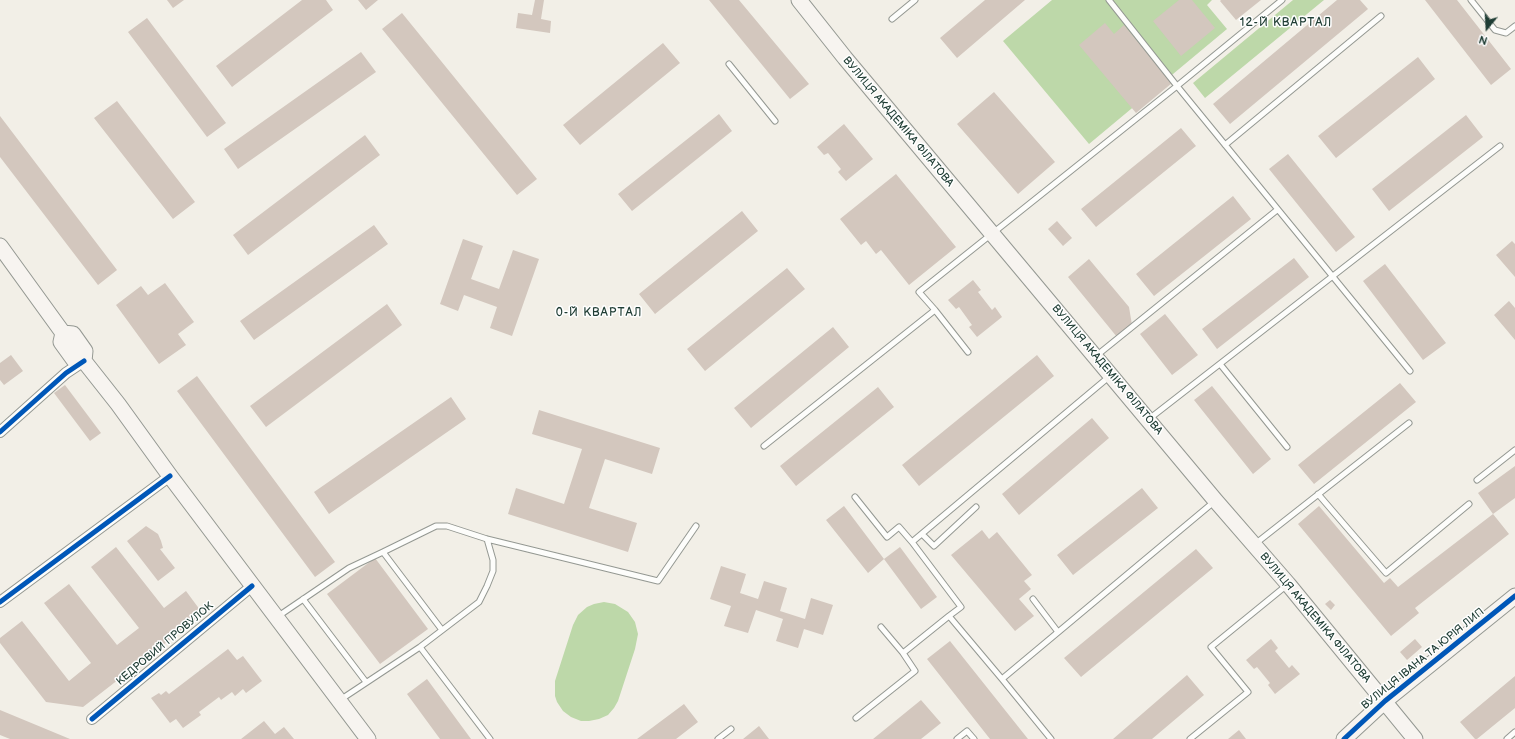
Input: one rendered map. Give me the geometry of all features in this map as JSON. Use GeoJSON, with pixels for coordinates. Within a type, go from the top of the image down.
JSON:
{"type":"FeatureCollection","features":[{"type":"Feature","properties":{"kind":"main road","name":"ВУЛИЦЯ АКАДЕМІКА ФІЛАТОВА"},"geometry":{"type":"LineString","coordinates":[[799,0],[845,58],[1215,500],[1288,584],[1415,739]]}},
{"type":"Feature","properties":{"kind":"main road"},"geometry":{"type":"LineString","coordinates":[[0,246],[63,333],[73,334],[85,351],[84,361],[118,404],[252,586],[368,739]]}},
{"type":"Feature","properties":{"kind":"main road","name":"ВУЛИЦЯ ІВАНА ТА ЮРІЯ ЛИП"},"geometry":{"type":"LineString","coordinates":[[1344,739],[1385,702],[1515,596]]}},
{"type":"Feature","properties":{"kind":"street"},"geometry":{"type":"LineString","coordinates":[[0,432],[67,372],[84,361]]}},
{"type":"Feature","properties":{"kind":"street"},"geometry":{"type":"LineString","coordinates":[[0,602],[170,476]]}},
{"type":"Feature","properties":{"kind":"street","name":"КЕДРОВИЙ ПРОВУЛОК"},"geometry":{"type":"LineString","coordinates":[[92,718],[252,586]]}},
{"type":"Feature","properties":{"kind":"lane"},"geometry":{"type":"LineString","coordinates":[[892,19],[915,0]]}},
{"type":"Feature","properties":{"kind":"lane"},"geometry":{"type":"LineString","coordinates":[[1109,0],[1277,210],[1410,371]]}},
{"type":"Feature","properties":{"kind":"lane"},"geometry":{"type":"LineString","coordinates":[[968,352],[920,292],[1282,0]]}},
{"type":"Feature","properties":{"kind":"lane"},"geometry":{"type":"LineString","coordinates":[[1471,0],[1495,30],[1506,33],[1515,26]]}},
{"type":"Feature","properties":{"kind":"lane"},"geometry":{"type":"LineString","coordinates":[[1225,145],[1381,16]]}},
{"type":"Feature","properties":{"kind":"lane"},"geometry":{"type":"LineString","coordinates":[[729,64],[775,121]]}},
{"type":"Feature","properties":{"kind":"lane"},"geometry":{"type":"LineString","coordinates":[[1148,420],[1500,146]]}},
{"type":"Feature","properties":{"kind":"lane"},"geometry":{"type":"LineString","coordinates":[[1095,356],[1277,210]]}},
{"type":"Feature","properties":{"kind":"lane"},"geometry":{"type":"LineString","coordinates":[[764,446],[935,310]]}},
{"type":"Feature","properties":{"kind":"lane"},"geometry":{"type":"LineString","coordinates":[[1220,364],[1287,447]]}},
{"type":"Feature","properties":{"kind":"lane"},"geometry":{"type":"LineString","coordinates":[[912,542],[1111,376]]}},
{"type":"Feature","properties":{"kind":"lane"},"geometry":{"type":"LineString","coordinates":[[1254,545],[1409,423]]}},
{"type":"Feature","properties":{"kind":"lane"},"geometry":{"type":"LineString","coordinates":[[1477,480],[1515,450]]}},
{"type":"Feature","properties":{"kind":"lane"},"geometry":{"type":"LineString","coordinates":[[1318,494],[1386,573],[1470,504]]}},
{"type":"Feature","properties":{"kind":"lane"},"geometry":{"type":"LineString","coordinates":[[855,498],[887,537],[899,527],[961,607],[903,653]]}},
{"type":"Feature","properties":{"kind":"lane"},"geometry":{"type":"LineString","coordinates":[[1002,679],[1215,500]]}},
{"type":"Feature","properties":{"kind":"lane"},"geometry":{"type":"LineString","coordinates":[[922,534],[934,546],[976,506]]}},
{"type":"Feature","properties":{"kind":"lane"},"geometry":{"type":"LineString","coordinates":[[276,618],[349,568],[436,526],[447,526],[487,539],[658,580],[696,526]]}},
{"type":"Feature","properties":{"kind":"lane"},"geometry":{"type":"LineString","coordinates":[[339,700],[420,647],[479,602],[493,571],[493,560],[487,539]]}},
{"type":"Feature","properties":{"kind":"lane"},"geometry":{"type":"LineString","coordinates":[[383,552],[442,630]]}},
{"type":"Feature","properties":{"kind":"lane"},"geometry":{"type":"LineString","coordinates":[[1190,739],[1248,692],[1210,648],[1288,584]]}},
{"type":"Feature","properties":{"kind":"lane"},"geometry":{"type":"LineString","coordinates":[[1033,599],[1058,632]]}},
{"type":"Feature","properties":{"kind":"lane"},"geometry":{"type":"LineString","coordinates":[[303,600],[366,682]]}},
{"type":"Feature","properties":{"kind":"lane"},"geometry":{"type":"LineString","coordinates":[[949,616],[1051,739]]}},
{"type":"Feature","properties":{"kind":"lane"},"geometry":{"type":"LineString","coordinates":[[856,718],[915,671],[903,653],[881,627]]}},
{"type":"Feature","properties":{"kind":"lane"},"geometry":{"type":"LineString","coordinates":[[420,647],[490,739]]}},
{"type":"Feature","properties":{"kind":"lane"},"geometry":{"type":"LineString","coordinates":[[718,739],[731,729]]}},
{"type":"Feature","properties":{"kind":"lane"},"geometry":{"type":"LineString","coordinates":[[957,739],[967,731],[974,739]]}},
{"type":"Feature","properties":{"kind":"lane"},"geometry":{"type":"LineString","coordinates":[[1506,739],[1515,732]]}},
{"type":"Feature","properties":{"kind":"green space"},"geometry":{"type":"Polygon","coordinates":[[[1052,0],[1212,0],[1207,5],[1227,29],[1089,144],[1003,41],[1052,0]]]}},
{"type":"Feature","properties":{"kind":"green space"},"geometry":{"type":"Polygon","coordinates":[[[1293,0],[1324,0],[1205,98],[1193,83],[1293,0]]]}},
{"type":"Feature","properties":{"kind":"green space"},"geometry":{"type":"Polygon","coordinates":[[[604,602],[615,604],[628,612],[635,622],[638,634],[635,649],[618,701],[614,708],[608,715],[599,719],[581,721],[571,717],[563,711],[557,702],[555,696],[555,681],[573,625],[578,615],[587,607],[604,602]]]}},
{"type":"Feature","properties":{"kind":"building"},"geometry":{"type":"Polygon","coordinates":[[[167,0],[184,0],[173,8],[167,0]]]}},
{"type":"Feature","properties":{"kind":"building"},"geometry":{"type":"Polygon","coordinates":[[[302,0],[326,0],[333,10],[232,87],[216,66],[302,0]]]}},
{"type":"Feature","properties":{"kind":"building"},"geometry":{"type":"Polygon","coordinates":[[[358,0],[378,0],[366,10],[358,0]]]}},
{"type":"Feature","properties":{"kind":"building"},"geometry":{"type":"Polygon","coordinates":[[[535,0],[544,0],[541,19],[551,21],[550,33],[516,28],[518,13],[532,15],[535,0]]]}},
{"type":"Feature","properties":{"kind":"building"},"geometry":{"type":"Polygon","coordinates":[[[709,0],[739,0],[809,84],[790,99],[709,0]]]}},
{"type":"Feature","properties":{"kind":"building"},"geometry":{"type":"Polygon","coordinates":[[[985,0],[1025,0],[957,58],[940,38],[985,0]]]}},
{"type":"Feature","properties":{"kind":"building"},"geometry":{"type":"Polygon","coordinates":[[[1179,0],[1192,0],[1215,28],[1181,56],[1153,21],[1179,0]]]}},
{"type":"Feature","properties":{"kind":"building"},"geometry":{"type":"Polygon","coordinates":[[[1261,0],[1236,20],[1220,1],[1261,0]]]}},
{"type":"Feature","properties":{"kind":"building"},"geometry":{"type":"Polygon","coordinates":[[[1337,0],[1360,0],[1368,9],[1230,124],[1213,104],[1337,0]]]}},
{"type":"Feature","properties":{"kind":"building"},"geometry":{"type":"Polygon","coordinates":[[[1425,0],[1457,0],[1511,69],[1491,85],[1425,0]]]}},
{"type":"Feature","properties":{"kind":"building"},"geometry":{"type":"Polygon","coordinates":[[[402,13],[537,179],[517,195],[382,29],[402,13]]]}},
{"type":"Feature","properties":{"kind":"building"},"geometry":{"type":"Polygon","coordinates":[[[147,18],[226,123],[207,137],[128,32],[147,18]]]}},
{"type":"Feature","properties":{"kind":"building"},"geometry":{"type":"Polygon","coordinates":[[[1105,23],[1114,34],[1124,25],[1172,83],[1136,113],[1079,45],[1105,23]]]}},
{"type":"Feature","properties":{"kind":"building"},"geometry":{"type":"Polygon","coordinates":[[[663,43],[680,63],[580,145],[563,125],[663,43]]]}},
{"type":"Feature","properties":{"kind":"building"},"geometry":{"type":"Polygon","coordinates":[[[361,52],[376,72],[238,169],[224,149],[361,52]]]}},
{"type":"Feature","properties":{"kind":"building"},"geometry":{"type":"Polygon","coordinates":[[[1418,57],[1435,79],[1336,158],[1318,136],[1418,57]]]}},
{"type":"Feature","properties":{"kind":"building"},"geometry":{"type":"Polygon","coordinates":[[[994,92],[1055,162],[1018,194],[957,124],[994,92]]]}},
{"type":"Feature","properties":{"kind":"building"},"geometry":{"type":"Polygon","coordinates":[[[117,101],[195,202],[173,219],[94,118],[117,101]]]}},
{"type":"Feature","properties":{"kind":"building"},"geometry":{"type":"Polygon","coordinates":[[[719,114],[732,131],[632,211],[618,194],[719,114]]]}},
{"type":"Feature","properties":{"kind":"building"},"geometry":{"type":"Polygon","coordinates":[[[1466,115],[1483,137],[1389,211],[1372,189],[1466,115]]]}},
{"type":"Feature","properties":{"kind":"building"},"geometry":{"type":"Polygon","coordinates":[[[0,116],[117,270],[98,285],[0,157],[0,116]]]}},
{"type":"Feature","properties":{"kind":"building"},"geometry":{"type":"Polygon","coordinates":[[[844,124],[873,159],[846,181],[838,172],[841,169],[828,153],[824,155],[817,147],[844,124]]]}},
{"type":"Feature","properties":{"kind":"building"},"geometry":{"type":"Polygon","coordinates":[[[1181,128],[1196,146],[1096,227],[1081,209],[1181,128]]]}},
{"type":"Feature","properties":{"kind":"building"},"geometry":{"type":"Polygon","coordinates":[[[365,135],[380,155],[248,255],[233,235],[365,135]]]}},
{"type":"Feature","properties":{"kind":"building"},"geometry":{"type":"Polygon","coordinates":[[[1288,154],[1355,237],[1336,252],[1269,169],[1288,154]]]}},
{"type":"Feature","properties":{"kind":"building"},"geometry":{"type":"Polygon","coordinates":[[[896,174],[956,247],[909,285],[881,250],[876,254],[866,241],[861,245],[840,219],[896,174]]]}},
{"type":"Feature","properties":{"kind":"building"},"geometry":{"type":"Polygon","coordinates":[[[1233,196],[1251,219],[1154,296],[1136,274],[1233,196]]]}},
{"type":"Feature","properties":{"kind":"building"},"geometry":{"type":"Polygon","coordinates":[[[742,211],[758,231],[655,314],[639,294],[742,211]]]}},
{"type":"Feature","properties":{"kind":"building"},"geometry":{"type":"Polygon","coordinates":[[[1057,221],[1072,238],[1063,246],[1048,229],[1057,221]]]}},
{"type":"Feature","properties":{"kind":"building"},"geometry":{"type":"Polygon","coordinates":[[[374,225],[388,244],[254,340],[240,321],[374,225]]]}},
{"type":"Feature","properties":{"kind":"building"},"geometry":{"type":"Polygon","coordinates":[[[463,239],[483,246],[471,279],[499,289],[513,250],[539,259],[512,336],[490,328],[497,307],[464,295],[458,311],[440,304],[463,239]]]}},
{"type":"Feature","properties":{"kind":"building"},"geometry":{"type":"Polygon","coordinates":[[[1512,241],[1515,244],[1515,277],[1496,255],[1512,241]]]}},
{"type":"Feature","properties":{"kind":"building"},"geometry":{"type":"Polygon","coordinates":[[[1294,258],[1309,277],[1217,349],[1202,329],[1294,258]]]}},
{"type":"Feature","properties":{"kind":"building"},"geometry":{"type":"Polygon","coordinates":[[[1089,259],[1129,307],[1132,325],[1117,337],[1068,277],[1089,259]]]}},
{"type":"Feature","properties":{"kind":"building"},"geometry":{"type":"Polygon","coordinates":[[[1385,264],[1446,343],[1423,360],[1363,281],[1385,264]]]}},
{"type":"Feature","properties":{"kind":"building"},"geometry":{"type":"Polygon","coordinates":[[[787,268],[805,289],[705,371],[687,349],[787,268]]]}},
{"type":"Feature","properties":{"kind":"building"},"geometry":{"type":"Polygon","coordinates":[[[973,280],[981,290],[978,292],[992,310],[995,307],[1002,317],[977,337],[969,327],[972,325],[959,307],[956,309],[948,300],[973,280]]]}},
{"type":"Feature","properties":{"kind":"building"},"geometry":{"type":"Polygon","coordinates":[[[165,283],[194,322],[178,334],[186,345],[159,364],[116,305],[141,286],[148,295],[165,283]]]}},
{"type":"Feature","properties":{"kind":"building"},"geometry":{"type":"Polygon","coordinates":[[[1509,301],[1515,308],[1515,340],[1494,315],[1509,301]]]}},
{"type":"Feature","properties":{"kind":"building"},"geometry":{"type":"Polygon","coordinates":[[[387,304],[402,325],[266,427],[250,406],[387,304]]]}},
{"type":"Feature","properties":{"kind":"building"},"geometry":{"type":"Polygon","coordinates":[[[1165,314],[1198,355],[1172,375],[1140,334],[1165,314]]]}},
{"type":"Feature","properties":{"kind":"building"},"geometry":{"type":"Polygon","coordinates":[[[833,327],[849,347],[751,428],[734,408],[833,327]]]}},
{"type":"Feature","properties":{"kind":"building"},"geometry":{"type":"Polygon","coordinates":[[[11,355],[23,371],[4,385],[0,380],[0,363],[11,355]]]}},
{"type":"Feature","properties":{"kind":"building"},"geometry":{"type":"Polygon","coordinates":[[[1037,355],[1054,376],[919,486],[902,465],[1037,355]]]}},
{"type":"Feature","properties":{"kind":"building"},"geometry":{"type":"Polygon","coordinates":[[[197,376],[335,562],[315,577],[177,391],[197,376]]]}},
{"type":"Feature","properties":{"kind":"building"},"geometry":{"type":"Polygon","coordinates":[[[1400,383],[1416,402],[1314,484],[1298,465],[1400,383]]]}},
{"type":"Feature","properties":{"kind":"building"},"geometry":{"type":"Polygon","coordinates":[[[65,385],[101,433],[90,441],[54,393],[65,385]]]}},
{"type":"Feature","properties":{"kind":"building"},"geometry":{"type":"Polygon","coordinates":[[[1212,386],[1271,459],[1253,474],[1194,400],[1212,386]]]}},
{"type":"Feature","properties":{"kind":"building"},"geometry":{"type":"Polygon","coordinates":[[[878,387],[894,407],[796,486],[780,466],[878,387]]]}},
{"type":"Feature","properties":{"kind":"building"},"geometry":{"type":"Polygon","coordinates":[[[451,397],[466,419],[329,514],[314,492],[451,397]]]}},
{"type":"Feature","properties":{"kind":"building"},"geometry":{"type":"Polygon","coordinates":[[[539,410],[660,448],[652,474],[605,459],[589,508],[637,523],[628,552],[508,514],[516,488],[564,504],[582,449],[532,434],[539,410]]]}},
{"type":"Feature","properties":{"kind":"building"},"geometry":{"type":"Polygon","coordinates":[[[1092,418],[1109,438],[1019,515],[1002,494],[1092,418]]]}},
{"type":"Feature","properties":{"kind":"building"},"geometry":{"type":"Polygon","coordinates":[[[1515,466],[1515,498],[1493,514],[1478,493],[1515,466]]]}},
{"type":"Feature","properties":{"kind":"building"},"geometry":{"type":"Polygon","coordinates":[[[1142,488],[1158,508],[1073,575],[1057,555],[1142,488]]]}},
{"type":"Feature","properties":{"kind":"building"},"geometry":{"type":"Polygon","coordinates":[[[844,506],[884,559],[868,573],[826,520],[844,506]]]}},
{"type":"Feature","properties":{"kind":"building"},"geometry":{"type":"Polygon","coordinates":[[[1319,506],[1384,583],[1390,578],[1398,587],[1493,514],[1509,534],[1415,608],[1419,613],[1391,636],[1298,524],[1319,506]]]}},
{"type":"Feature","properties":{"kind":"building"},"geometry":{"type":"Polygon","coordinates":[[[146,526],[158,534],[163,548],[160,549],[175,568],[158,581],[127,541],[146,526]]]}},
{"type":"Feature","properties":{"kind":"building"},"geometry":{"type":"Polygon","coordinates":[[[982,530],[989,539],[997,532],[1032,575],[1024,581],[1031,589],[1019,599],[1034,616],[1015,631],[951,555],[982,530]]]}},
{"type":"Feature","properties":{"kind":"building"},"geometry":{"type":"Polygon","coordinates":[[[116,547],[164,608],[186,591],[203,614],[83,707],[46,702],[0,643],[0,638],[22,621],[69,681],[91,663],[44,603],[69,584],[117,645],[139,628],[91,567],[116,547]]]}},
{"type":"Feature","properties":{"kind":"building"},"geometry":{"type":"Polygon","coordinates":[[[900,547],[937,597],[921,609],[884,559],[900,547]]]}},
{"type":"Feature","properties":{"kind":"building"},"geometry":{"type":"Polygon","coordinates":[[[1196,549],[1213,568],[1081,677],[1064,658],[1196,549]]]}},
{"type":"Feature","properties":{"kind":"building"},"geometry":{"type":"Polygon","coordinates":[[[375,558],[428,629],[380,664],[327,594],[375,558]]]}},
{"type":"Feature","properties":{"kind":"building"},"geometry":{"type":"Polygon","coordinates":[[[721,566],[746,574],[740,593],[758,599],[764,581],[787,588],[780,611],[805,619],[811,598],[833,605],[823,635],[804,629],[798,648],[776,641],[783,619],[756,610],[748,633],[724,626],[731,606],[710,599],[721,566]]]}},
{"type":"Feature","properties":{"kind":"building"},"geometry":{"type":"Polygon","coordinates":[[[1330,600],[1335,605],[1331,610],[1325,604],[1330,600]]]}},
{"type":"Feature","properties":{"kind":"building"},"geometry":{"type":"Polygon","coordinates":[[[1271,639],[1278,648],[1275,651],[1289,668],[1292,665],[1300,674],[1275,694],[1268,685],[1270,683],[1257,667],[1254,669],[1246,660],[1271,639]]]}},
{"type":"Feature","properties":{"kind":"building"},"geometry":{"type":"Polygon","coordinates":[[[1415,639],[1422,647],[1407,660],[1400,652],[1415,639]]]}},
{"type":"Feature","properties":{"kind":"building"},"geometry":{"type":"Polygon","coordinates":[[[950,641],[1028,739],[990,739],[927,659],[950,641]]]}},
{"type":"Feature","properties":{"kind":"building"},"geometry":{"type":"Polygon","coordinates":[[[228,649],[237,660],[243,656],[262,681],[246,693],[243,689],[235,696],[232,692],[221,700],[219,697],[199,712],[201,715],[183,728],[176,719],[170,723],[151,698],[159,693],[161,695],[166,691],[169,694],[228,649]]]}},
{"type":"Feature","properties":{"kind":"building"},"geometry":{"type":"Polygon","coordinates":[[[1187,675],[1204,695],[1152,739],[1113,739],[1187,675]]]}},
{"type":"Feature","properties":{"kind":"building"},"geometry":{"type":"Polygon","coordinates":[[[1515,676],[1515,708],[1477,739],[1475,739],[1460,722],[1515,676]]]}},
{"type":"Feature","properties":{"kind":"building"},"geometry":{"type":"Polygon","coordinates":[[[427,679],[471,739],[440,739],[407,694],[427,679]]]}},
{"type":"Feature","properties":{"kind":"building"},"geometry":{"type":"Polygon","coordinates":[[[921,700],[941,723],[921,739],[873,739],[921,700]]]}},
{"type":"Feature","properties":{"kind":"building"},"geometry":{"type":"Polygon","coordinates":[[[684,704],[698,722],[676,739],[637,739],[684,704]]]}},
{"type":"Feature","properties":{"kind":"building"},"geometry":{"type":"Polygon","coordinates":[[[0,710],[70,739],[10,739],[0,735],[0,710]]]}},
{"type":"Feature","properties":{"kind":"building"},"geometry":{"type":"Polygon","coordinates":[[[264,721],[275,734],[284,727],[294,739],[241,739],[264,721]]]}},
{"type":"Feature","properties":{"kind":"building"},"geometry":{"type":"Polygon","coordinates":[[[759,726],[769,739],[743,739],[759,726]]]}},
{"type":"Feature","properties":{"kind":"building"},"geometry":{"type":"Polygon","coordinates":[[[1239,730],[1246,739],[1228,739],[1239,730]]]}},
{"type":"Feature","properties":{"kind":"cycle path"},"geometry":{"type":"LineString","coordinates":[[0,432],[66,373],[84,361]]}},
{"type":"Feature","properties":{"kind":"cycle path"},"geometry":{"type":"LineString","coordinates":[[0,602],[170,476]]}},
{"type":"Feature","properties":{"kind":"cycle path"},"geometry":{"type":"LineString","coordinates":[[92,719],[252,586]]}},
{"type":"Feature","properties":{"kind":"cycle path"},"geometry":{"type":"LineString","coordinates":[[1344,739],[1385,701],[1515,596]]}},
{"type":"Feature","properties":{"kind":"district","name":"12-Й КВАРТАЛ"},"geometry":{"type":"Point","coordinates":[1286,23]}},
{"type":"Feature","properties":{"kind":"district","name":"0-Й КВАРТАЛ"},"geometry":{"type":"Point","coordinates":[599,313]}}]}
